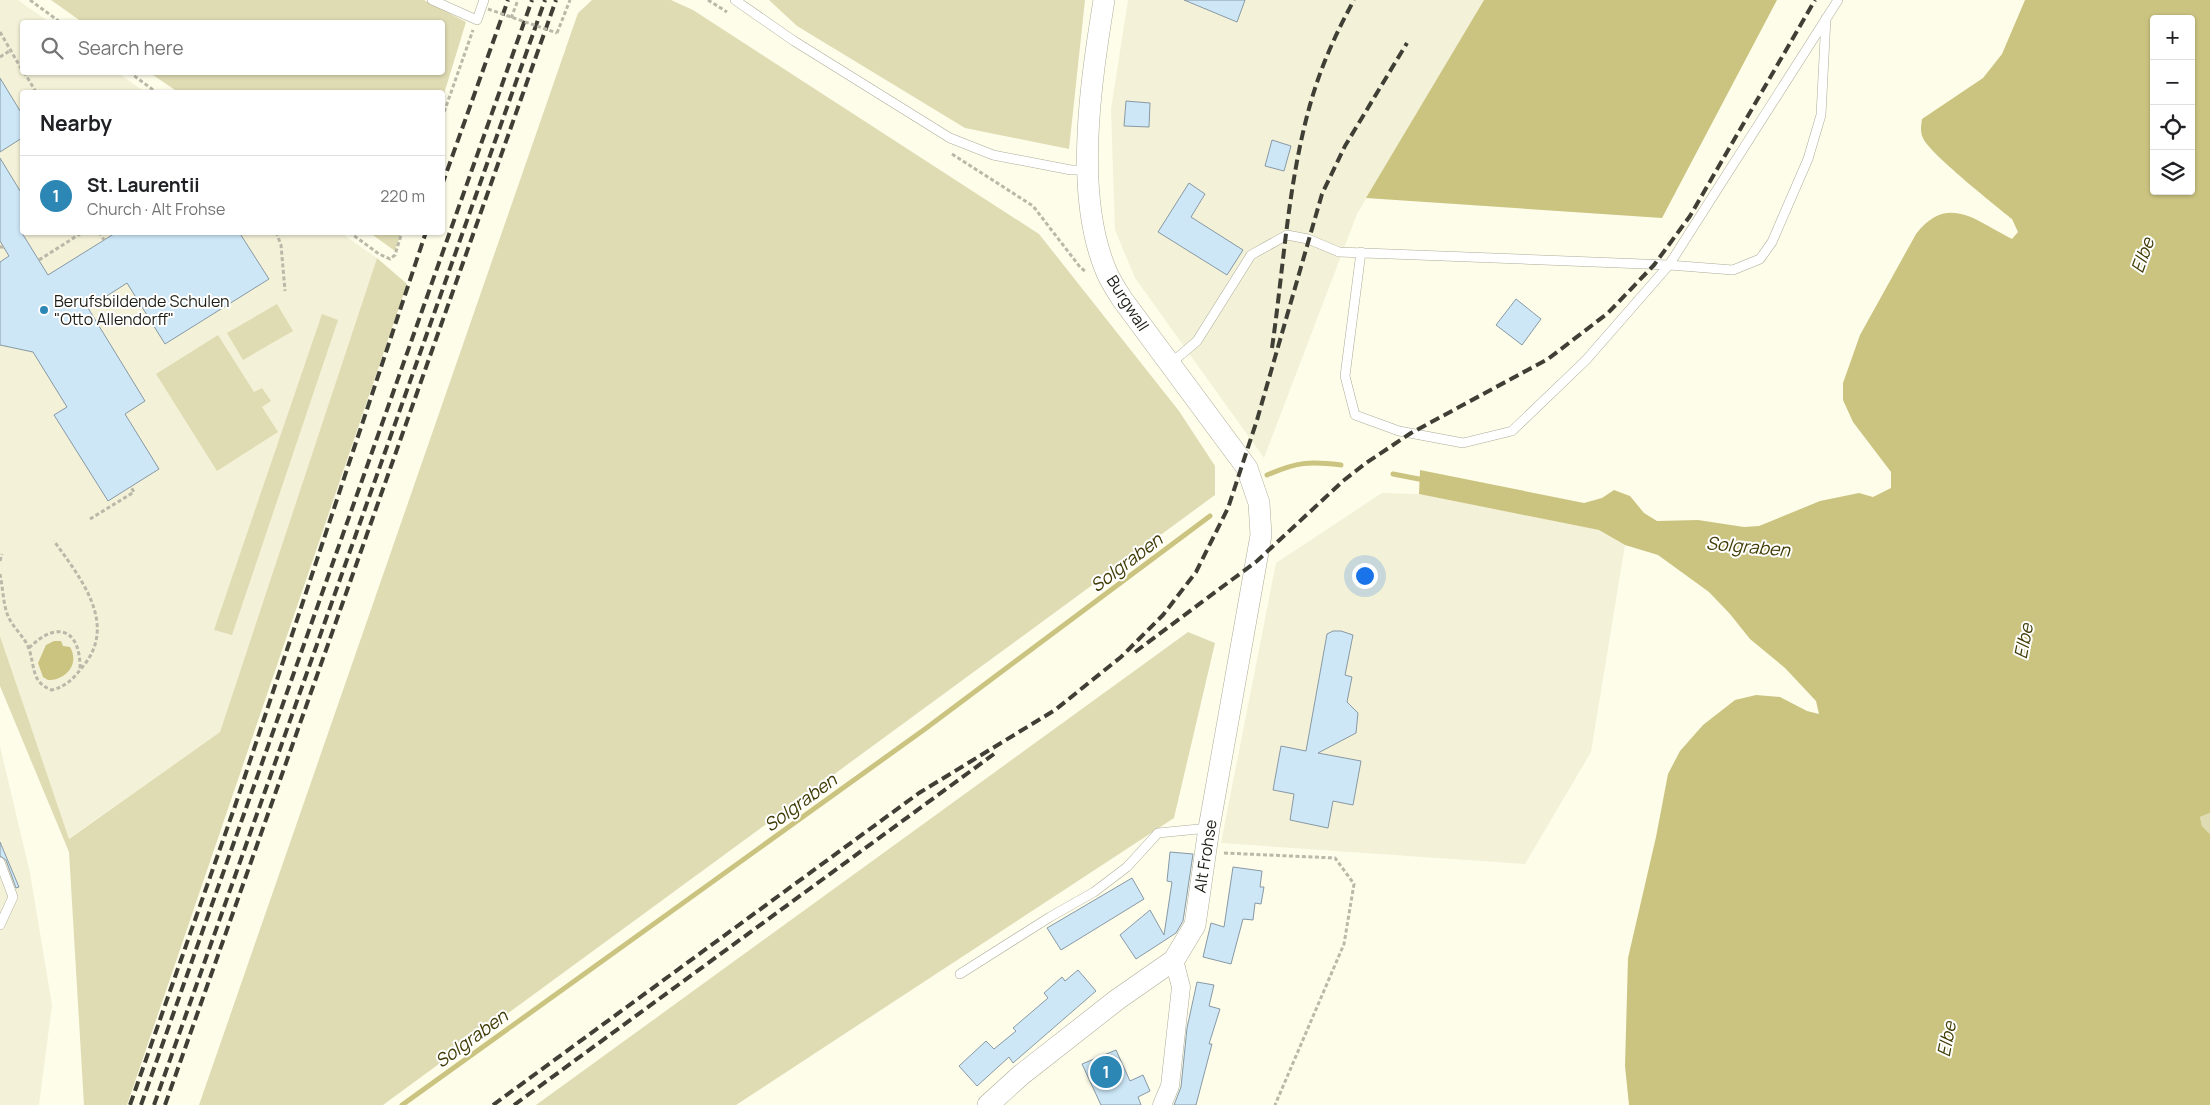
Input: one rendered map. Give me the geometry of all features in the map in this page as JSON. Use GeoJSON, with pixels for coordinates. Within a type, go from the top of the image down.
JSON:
{"type":"FeatureCollection","features":[{"type":"Feature","properties":{"kind":"street","name":"Burgwall"},"geometry":{"type":"LineString","coordinates":[[1104,0],[1093,78],[1089,170],[1091,208],[1098,246],[1107,273],[1122,299],[1247,468],[1257,492],[1262,515]]}},
{"type":"Feature","properties":{"kind":"street","name":"Alt Frohse"},"geometry":{"type":"LineString","coordinates":[[988,1105],[1021,1075],[1103,1011],[1174,960],[1195,925],[1209,828],[1258,561],[1262,515]]}},
{"type":"Feature","properties":{"kind":"street"},"geometry":{"type":"LineString","coordinates":[[1162,1105],[1170,1086],[1182,987],[1174,960]]}},
{"type":"Feature","properties":{"kind":"lane"},"geometry":{"type":"LineString","coordinates":[[432,0],[477,20],[484,0]]}},
{"type":"Feature","properties":{"kind":"lane"},"geometry":{"type":"LineString","coordinates":[[735,0],[802,46],[950,138],[993,155],[1071,170],[1089,170]]}},
{"type":"Feature","properties":{"kind":"lane"},"geometry":{"type":"LineString","coordinates":[[1360,252],[1345,376],[1356,415],[1399,431],[1463,443],[1512,431],[1586,360],[1670,265],[1838,0]]}},
{"type":"Feature","properties":{"kind":"lane"},"geometry":{"type":"LineString","coordinates":[[1170,364],[1197,341],[1250,255],[1287,235],[1308,239],[1339,252],[1670,265],[1733,270],[1760,259],[1772,242],[1808,159],[1822,115],[1826,18]]}},
{"type":"Feature","properties":{"kind":"lane"},"geometry":{"type":"LineString","coordinates":[[960,974],[1050,917],[1094,892],[1127,867],[1158,833],[1209,828]]}},
{"type":"Feature","properties":{"kind":"lane"},"geometry":{"type":"LineString","coordinates":[[0,862],[13,897],[0,925]]}},
{"type":"Feature","properties":{"kind":"path"},"geometry":{"type":"LineString","coordinates":[[30,0],[57,20]]}},
{"type":"Feature","properties":{"kind":"path"},"geometry":{"type":"LineString","coordinates":[[511,18],[518,0]]}},
{"type":"Feature","properties":{"kind":"path"},"geometry":{"type":"LineString","coordinates":[[488,9],[557,33],[570,0]]}},
{"type":"Feature","properties":{"kind":"path"},"geometry":{"type":"LineString","coordinates":[[708,0],[732,15]]}},
{"type":"Feature","properties":{"kind":"path"},"geometry":{"type":"LineString","coordinates":[[445,110],[477,20]]}},
{"type":"Feature","properties":{"kind":"path"},"geometry":{"type":"LineString","coordinates":[[0,32],[20,66]]}},
{"type":"Feature","properties":{"kind":"path"},"geometry":{"type":"LineString","coordinates":[[0,57],[11,50]]}},
{"type":"Feature","properties":{"kind":"path"},"geometry":{"type":"LineString","coordinates":[[25,75],[35,90]]}},
{"type":"Feature","properties":{"kind":"path"},"geometry":{"type":"LineString","coordinates":[[133,75],[153,90]]}},
{"type":"Feature","properties":{"kind":"path"},"geometry":{"type":"LineString","coordinates":[[950,153],[1033,206],[1080,267],[1094,278]]}},
{"type":"Feature","properties":{"kind":"path"},"geometry":{"type":"LineString","coordinates":[[39,260],[78,235]]}},
{"type":"Feature","properties":{"kind":"path"},"geometry":{"type":"LineString","coordinates":[[101,235],[104,240]]}},
{"type":"Feature","properties":{"kind":"path"},"geometry":{"type":"LineString","coordinates":[[277,235],[281,245],[285,291]]}},
{"type":"Feature","properties":{"kind":"path"},"geometry":{"type":"LineString","coordinates":[[353,235],[390,260],[395,255],[401,235]]}},
{"type":"Feature","properties":{"kind":"path"},"geometry":{"type":"LineString","coordinates":[[90,519],[134,492],[131,486]]}},
{"type":"Feature","properties":{"kind":"path"},"geometry":{"type":"LineString","coordinates":[[0,574],[9,618],[29,648],[36,679],[42,687],[52,690],[72,681],[90,658],[95,645],[98,627],[96,610],[78,575],[54,541]]}},
{"type":"Feature","properties":{"kind":"path"},"geometry":{"type":"LineString","coordinates":[[0,561],[2,554]]}},
{"type":"Feature","properties":{"kind":"path"},"geometry":{"type":"LineString","coordinates":[[29,648],[46,634],[64,632],[73,637],[78,644],[80,671]]}},
{"type":"Feature","properties":{"kind":"path"},"geometry":{"type":"LineString","coordinates":[[1206,852],[1335,858],[1354,884],[1344,944],[1274,1105]]}},
{"type":"Feature","properties":{"kind":"shaded area"},"geometry":{"type":"Polygon","coordinates":[[[0,0],[18,0],[46,20],[20,20],[20,75],[121,75],[142,90],[20,90],[20,235],[344,235],[377,258],[220,732],[68,839],[0,636],[0,0]]]}},
{"type":"Feature","properties":{"kind":"shaded area"},"geometry":{"type":"Polygon","coordinates":[[[51,0],[424,0],[466,22],[445,90],[175,90],[153,75],[445,75],[445,20],[79,20],[51,0]]]}},
{"type":"Feature","properties":{"kind":"shaded area"},"geometry":{"type":"Polygon","coordinates":[[[592,0],[671,0],[693,10],[1039,234],[1179,411],[1215,466],[1215,495],[383,1105],[199,1105],[578,13],[592,0]]]}},
{"type":"Feature","properties":{"kind":"shaded area"},"geometry":{"type":"Polygon","coordinates":[[[769,0],[1085,0],[1069,149],[965,128],[797,26],[769,0]]]}},
{"type":"Feature","properties":{"kind":"shaded area"},"geometry":{"type":"Polygon","coordinates":[[[1128,0],[1484,0],[1357,214],[1264,458],[1135,278],[1115,230],[1111,109],[1128,0]]]}},
{"type":"Feature","properties":{"kind":"shaded area"},"geometry":{"type":"Polygon","coordinates":[[[373,235],[400,235],[395,251],[373,235]]]}},
{"type":"Feature","properties":{"kind":"shaded area"},"geometry":{"type":"Polygon","coordinates":[[[377,258],[407,284],[127,1105],[84,1105],[69,852],[0,686],[0,636],[69,839],[220,732],[377,258]]]}},
{"type":"Feature","properties":{"kind":"shaded area"},"geometry":{"type":"Polygon","coordinates":[[[277,304],[293,331],[243,360],[227,333],[277,304]]]}},
{"type":"Feature","properties":{"kind":"shaded area"},"geometry":{"type":"Polygon","coordinates":[[[322,314],[338,320],[232,635],[214,630],[322,314]]]}},
{"type":"Feature","properties":{"kind":"shaded area"},"geometry":{"type":"Polygon","coordinates":[[[218,335],[254,392],[262,388],[271,401],[262,407],[278,432],[217,471],[156,374],[218,335]]]}},
{"type":"Feature","properties":{"kind":"shaded area"},"geometry":{"type":"Polygon","coordinates":[[[1382,493],[1419,494],[1599,530],[1625,545],[1591,752],[1525,864],[1221,843],[1276,563],[1382,493]]]}},
{"type":"Feature","properties":{"kind":"shaded area"},"geometry":{"type":"Polygon","coordinates":[[[1188,632],[1215,643],[1174,818],[736,1105],[536,1105],[1188,632]]]}},
{"type":"Feature","properties":{"kind":"shaded area"},"geometry":{"type":"Polygon","coordinates":[[[0,746],[30,873],[52,1005],[39,1105],[0,1105],[0,746]]]}},
{"type":"Feature","properties":{"kind":"shaded area"},"geometry":{"type":"Polygon","coordinates":[[[2210,813],[2210,834],[2202,826],[2200,817],[2210,813]]]}},
{"type":"Feature","properties":{"kind":"water"},"geometry":{"type":"Polygon","coordinates":[[[1484,0],[1777,0],[1662,218],[1366,198],[1484,0]]]}},
{"type":"Feature","properties":{"kind":"water","name":"Elbe"},"geometry":{"type":"Polygon","coordinates":[[[2025,0],[2210,0],[2210,813],[2200,817],[2202,826],[2210,834],[2210,1105],[1629,1105],[1625,1066],[1628,958],[1656,837],[1668,774],[1680,751],[1703,725],[1735,700],[1756,695],[1780,697],[1807,711],[1819,714],[1816,701],[1785,668],[1750,639],[1709,592],[1658,555],[1625,545],[1599,530],[1419,494],[1420,470],[1584,503],[1602,498],[1614,490],[1630,496],[1644,513],[1657,521],[1698,520],[1744,527],[1759,526],[1820,501],[1859,493],[1873,497],[1891,488],[1891,472],[1853,422],[1843,400],[1843,383],[1860,335],[1916,234],[1928,222],[1939,215],[1963,214],[2012,239],[2018,232],[2012,219],[1937,155],[1923,138],[1921,131],[1922,119],[1983,78],[2002,54],[2025,0]]]}},
{"type":"Feature","properties":{"kind":"water"},"geometry":{"type":"Polygon","coordinates":[[[54,641],[61,641],[63,646],[70,647],[73,659],[70,670],[66,674],[48,680],[43,677],[38,663],[46,645],[54,641]]]}},
{"type":"Feature","properties":{"kind":"building"},"geometry":{"type":"Polygon","coordinates":[[[1184,0],[1245,0],[1237,22],[1184,0]]]}},
{"type":"Feature","properties":{"kind":"building"},"geometry":{"type":"Polygon","coordinates":[[[0,78],[20,111],[20,139],[0,152],[0,78]]]}},
{"type":"Feature","properties":{"kind":"building"},"geometry":{"type":"Polygon","coordinates":[[[1126,101],[1150,103],[1149,127],[1124,126],[1126,101]]]}},
{"type":"Feature","properties":{"kind":"building"},"geometry":{"type":"Polygon","coordinates":[[[1272,140],[1291,146],[1284,171],[1265,166],[1272,140]]]}},
{"type":"Feature","properties":{"kind":"building"},"geometry":{"type":"Polygon","coordinates":[[[0,158],[20,191],[20,235],[23,235],[48,275],[112,235],[241,235],[269,279],[165,344],[127,283],[88,308],[145,401],[125,414],[159,469],[108,501],[54,415],[67,407],[33,352],[0,345],[0,262],[9,256],[0,241],[0,158]]]}},
{"type":"Feature","properties":{"kind":"building"},"geometry":{"type":"Polygon","coordinates":[[[1189,183],[1205,194],[1191,217],[1243,250],[1227,275],[1158,232],[1189,183]]]}},
{"type":"Feature","properties":{"kind":"building"},"geometry":{"type":"Polygon","coordinates":[[[1516,299],[1541,319],[1522,345],[1496,325],[1516,299]]]}},
{"type":"Feature","properties":{"kind":"building"},"geometry":{"type":"Polygon","coordinates":[[[1333,631],[1341,631],[1353,635],[1345,675],[1352,677],[1347,702],[1358,713],[1356,733],[1318,753],[1361,761],[1353,805],[1333,801],[1328,828],[1290,820],[1294,794],[1273,790],[1281,746],[1306,751],[1327,634],[1333,631]]]}},
{"type":"Feature","properties":{"kind":"building"},"geometry":{"type":"Polygon","coordinates":[[[0,842],[19,887],[16,888],[6,860],[0,856],[0,842]]]}},
{"type":"Feature","properties":{"kind":"building"},"geometry":{"type":"Polygon","coordinates":[[[1170,852],[1193,854],[1183,921],[1176,933],[1136,959],[1120,935],[1150,910],[1164,935],[1172,882],[1167,881],[1170,852]]]}},
{"type":"Feature","properties":{"kind":"building"},"geometry":{"type":"Polygon","coordinates":[[[1233,867],[1262,871],[1260,887],[1264,887],[1261,904],[1255,903],[1253,920],[1243,919],[1231,964],[1203,957],[1211,923],[1224,927],[1233,867]]]}},
{"type":"Feature","properties":{"kind":"building"},"geometry":{"type":"Polygon","coordinates":[[[1132,878],[1144,899],[1061,950],[1047,928],[1132,878]]]}},
{"type":"Feature","properties":{"kind":"building"},"geometry":{"type":"Polygon","coordinates":[[[1078,970],[1096,991],[1013,1063],[1009,1057],[977,1086],[959,1066],[986,1041],[994,1049],[1016,1031],[1013,1028],[1048,998],[1044,993],[1062,977],[1065,981],[1078,970]]]}},
{"type":"Feature","properties":{"kind":"building"},"geometry":{"type":"Polygon","coordinates":[[[1197,982],[1214,985],[1209,1006],[1220,1009],[1209,1044],[1212,1044],[1196,1105],[1174,1105],[1181,1087],[1187,1028],[1197,982]]]}},
{"type":"Feature","properties":{"kind":"building"},"geometry":{"type":"Polygon","coordinates":[[[1116,1050],[1130,1081],[1143,1075],[1150,1091],[1138,1097],[1141,1105],[1101,1105],[1082,1064],[1116,1050]]]}},
{"type":"Feature","properties":{"kind":"waterway","name":"Solgraben"},"geometry":{"type":"LineString","coordinates":[[1267,475],[1295,465],[1320,463],[1341,465]]}},
{"type":"Feature","properties":{"kind":"waterway","name":"Solgraben"},"geometry":{"type":"LineString","coordinates":[[1393,474],[1424,480]]}},
{"type":"Feature","properties":{"kind":"waterway","name":"Solgraben"},"geometry":{"type":"LineString","coordinates":[[402,1105],[925,729],[1210,516]]}},
{"type":"Feature","properties":{"kind":"railway"},"geometry":{"type":"LineString","coordinates":[[445,177],[508,0]]}},
{"type":"Feature","properties":{"kind":"railway"},"geometry":{"type":"LineString","coordinates":[[141,1105],[532,0]]}},
{"type":"Feature","properties":{"kind":"railway"},"geometry":{"type":"LineString","coordinates":[[154,1105],[545,0]]}},
{"type":"Feature","properties":{"kind":"railway"},"geometry":{"type":"LineString","coordinates":[[165,1105],[556,0]]}},
{"type":"Feature","properties":{"kind":"railway"},"geometry":{"type":"LineString","coordinates":[[1272,348],[1292,191],[1304,129],[1325,60],[1354,0]]}},
{"type":"Feature","properties":{"kind":"railway"},"geometry":{"type":"LineString","coordinates":[[1135,652],[1257,561],[1343,481],[1366,463],[1411,433],[1548,359],[1608,313],[1654,265],[1690,216],[1815,0]]}},
{"type":"Feature","properties":{"kind":"railway"},"geometry":{"type":"LineString","coordinates":[[493,1105],[919,793],[1055,710],[1121,657],[1163,615],[1196,572],[1228,508],[1257,420],[1322,194],[1345,146],[1407,43]]}},
{"type":"Feature","properties":{"kind":"railway"},"geometry":{"type":"LineString","coordinates":[[130,1105],[235,806],[425,235]]}},
{"type":"Feature","properties":{"kind":"railway"},"geometry":{"type":"LineString","coordinates":[[514,1105],[994,754]]}},
{"type":"Feature","properties":{"kind":"place","name":"Berufsbildende Schulen \"Otto Allendorff\""},"geometry":{"type":"Point","coordinates":[44,310]}},
{"type":"Feature","properties":{"kind":"place","name":"St. Laurentii"},"geometry":{"type":"Point","coordinates":[1106,1072]}}]}
